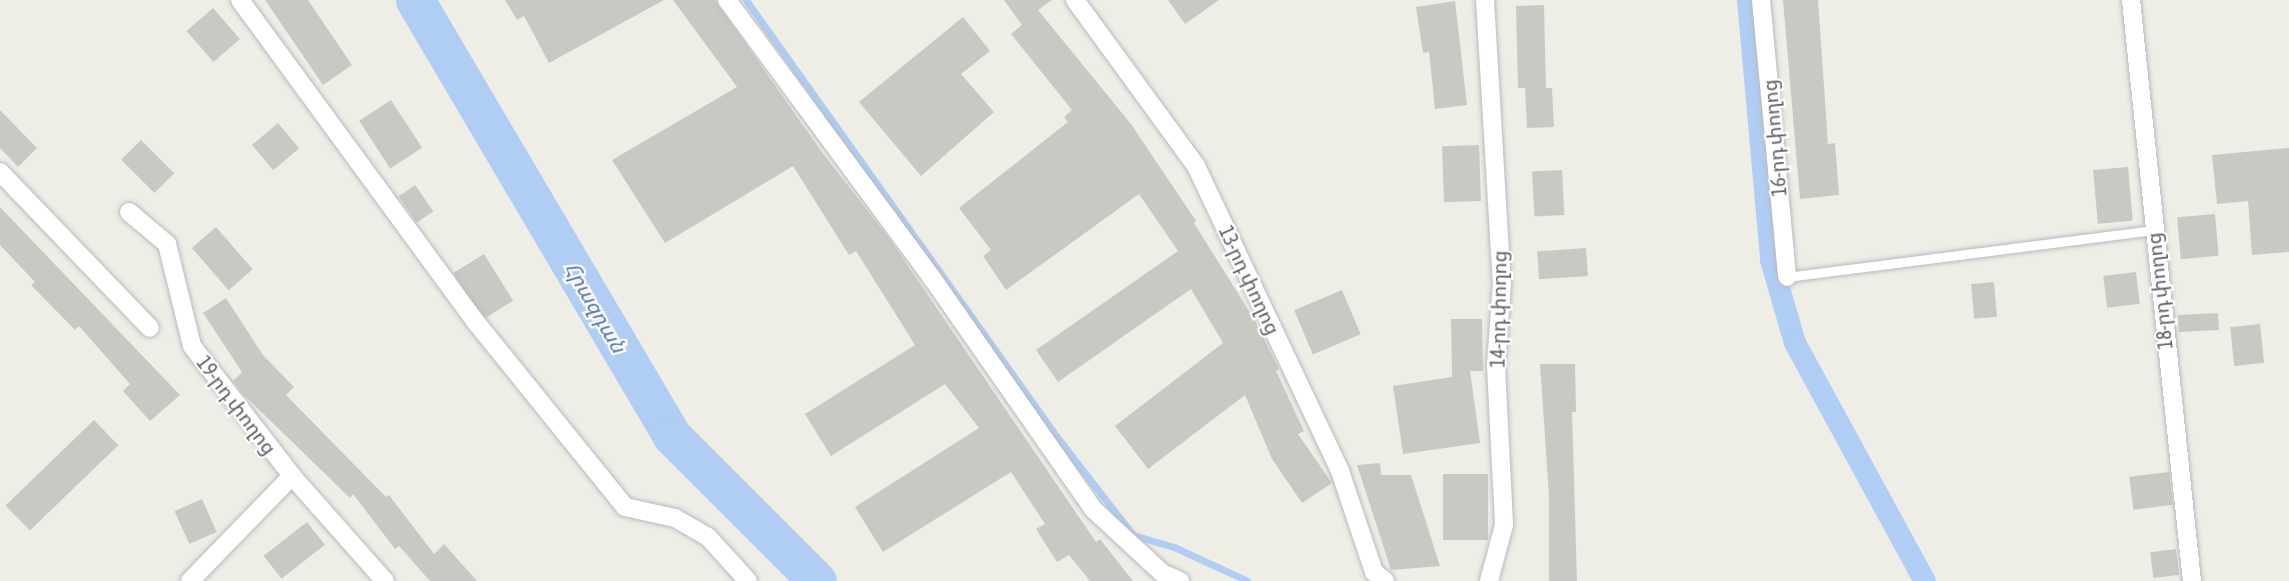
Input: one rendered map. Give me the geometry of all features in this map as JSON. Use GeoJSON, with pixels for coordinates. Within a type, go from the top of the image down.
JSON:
{"type":"FeatureCollection","features":[{"type":"Feature","properties":{"kind":"street"},"geometry":{"type":"LineString","coordinates":[[240,0],[475,321],[625,507],[675,518],[708,537],[748,581]]}},
{"type":"Feature","properties":{"kind":"street"},"geometry":{"type":"LineString","coordinates":[[727,0],[932,278],[1093,509],[1162,573],[1180,581]]}},
{"type":"Feature","properties":{"kind":"street","name":"13-րդ փողոց"},"geometry":{"type":"LineString","coordinates":[[1075,0],[1196,166],[1340,471],[1374,572],[1385,581]]}},
{"type":"Feature","properties":{"kind":"street","name":"14-րդ փողոց"},"geometry":{"type":"LineString","coordinates":[[1485,0],[1502,282],[1496,366],[1504,525],[1489,581]]}},
{"type":"Feature","properties":{"kind":"street","name":"16-րդ փողոց"},"geometry":{"type":"LineString","coordinates":[[1761,0],[1787,277]]}},
{"type":"Feature","properties":{"kind":"street","name":"18-րդ փողոց"},"geometry":{"type":"LineString","coordinates":[[2131,0],[2153,230],[2192,581]]}},
{"type":"Feature","properties":{"kind":"street"},"geometry":{"type":"LineString","coordinates":[[0,172],[150,328]]}},
{"type":"Feature","properties":{"kind":"street","name":"19-րդ փողոց"},"geometry":{"type":"LineString","coordinates":[[129,212],[167,244],[192,346],[292,476],[385,581]]}},
{"type":"Feature","properties":{"kind":"street"},"geometry":{"type":"LineString","coordinates":[[190,581],[292,476]]}},
{"type":"Feature","properties":{"kind":"lane"},"geometry":{"type":"LineString","coordinates":[[1787,277],[2153,230]]}},
{"type":"Feature","properties":{"kind":"building"},"geometry":{"type":"Polygon","coordinates":[[[265,0],[308,0],[352,65],[323,85],[265,0]]]}},
{"type":"Feature","properties":{"kind":"building"},"geometry":{"type":"Polygon","coordinates":[[[505,0],[664,0],[549,63],[524,16],[517,20],[505,0]]]}},
{"type":"Feature","properties":{"kind":"building"},"geometry":{"type":"Polygon","coordinates":[[[673,0],[715,0],[821,151],[891,241],[1096,542],[1100,539],[1133,581],[1090,581],[1069,555],[1057,562],[1036,529],[1045,524],[1011,472],[883,552],[855,507],[979,428],[945,384],[831,456],[805,414],[915,345],[856,251],[849,255],[793,166],[665,243],[612,160],[737,87],[673,0]]]}},
{"type":"Feature","properties":{"kind":"building"},"geometry":{"type":"Polygon","coordinates":[[[1004,0],[1052,0],[1038,10],[1131,124],[1196,221],[1194,223],[1254,319],[1279,369],[1276,371],[1304,431],[1298,434],[1332,483],[1302,503],[1272,459],[1245,395],[1148,469],[1115,426],[1223,343],[1191,289],[1058,382],[1036,350],[1178,251],[1139,194],[1006,290],[983,256],[991,250],[959,208],[1068,122],[1064,117],[1072,110],[1011,34],[1022,25],[1004,0]]]}},
{"type":"Feature","properties":{"kind":"building"},"geometry":{"type":"Polygon","coordinates":[[[1168,0],[1219,0],[1185,24],[1168,0]]]}},
{"type":"Feature","properties":{"kind":"building"},"geometry":{"type":"Polygon","coordinates":[[[1783,0],[1818,0],[1828,144],[1835,143],[1839,195],[1800,199],[1783,0]]]}},
{"type":"Feature","properties":{"kind":"building"},"geometry":{"type":"Polygon","coordinates":[[[1455,1],[1467,105],[1435,109],[1429,52],[1423,53],[1416,7],[1455,1]]]}},
{"type":"Feature","properties":{"kind":"building"},"geometry":{"type":"Polygon","coordinates":[[[1544,5],[1546,88],[1552,88],[1554,127],[1527,128],[1525,88],[1518,88],[1516,6],[1544,5]]]}},
{"type":"Feature","properties":{"kind":"building"},"geometry":{"type":"Polygon","coordinates":[[[213,8],[240,39],[213,62],[187,31],[213,8]]]}},
{"type":"Feature","properties":{"kind":"building"},"geometry":{"type":"Polygon","coordinates":[[[963,17],[990,51],[961,74],[994,112],[921,176],[859,102],[963,17]]]}},
{"type":"Feature","properties":{"kind":"building"},"geometry":{"type":"Polygon","coordinates":[[[391,100],[422,148],[390,169],[359,121],[391,100]]]}},
{"type":"Feature","properties":{"kind":"building"},"geometry":{"type":"Polygon","coordinates":[[[0,110],[37,148],[18,167],[0,148],[0,110]]]}},
{"type":"Feature","properties":{"kind":"building"},"geometry":{"type":"Polygon","coordinates":[[[278,123],[299,148],[273,170],[252,145],[278,123]]]}},
{"type":"Feature","properties":{"kind":"building"},"geometry":{"type":"Polygon","coordinates":[[[141,140],[174,173],[154,193],[121,160],[141,140]]]}},
{"type":"Feature","properties":{"kind":"building"},"geometry":{"type":"Polygon","coordinates":[[[1479,145],[1481,201],[1444,202],[1442,146],[1479,145]]]}},
{"type":"Feature","properties":{"kind":"building"},"geometry":{"type":"Polygon","coordinates":[[[2289,148],[2289,252],[2252,255],[2248,201],[2217,204],[2212,155],[2289,148]]]}},
{"type":"Feature","properties":{"kind":"building"},"geometry":{"type":"Polygon","coordinates":[[[2128,167],[2133,221],[2098,224],[2093,170],[2128,167]]]}},
{"type":"Feature","properties":{"kind":"building"},"geometry":{"type":"Polygon","coordinates":[[[1562,170],[1564,215],[1534,217],[1532,172],[1562,170]]]}},
{"type":"Feature","properties":{"kind":"building"},"geometry":{"type":"Polygon","coordinates":[[[415,185],[433,211],[417,223],[399,196],[415,185]]]}},
{"type":"Feature","properties":{"kind":"building"},"geometry":{"type":"Polygon","coordinates":[[[0,207],[180,395],[150,421],[123,391],[130,384],[79,326],[75,330],[31,285],[35,282],[0,245],[0,207]]]}},
{"type":"Feature","properties":{"kind":"building"},"geometry":{"type":"Polygon","coordinates":[[[2215,214],[2219,256],[2181,259],[2177,217],[2215,214]]]}},
{"type":"Feature","properties":{"kind":"building"},"geometry":{"type":"Polygon","coordinates":[[[216,227],[253,269],[229,290],[192,248],[216,227]]]}},
{"type":"Feature","properties":{"kind":"building"},"geometry":{"type":"Polygon","coordinates":[[[1586,248],[1588,276],[1539,279],[1537,251],[1586,248]]]}},
{"type":"Feature","properties":{"kind":"building"},"geometry":{"type":"Polygon","coordinates":[[[484,254],[513,301],[483,320],[453,273],[484,254]]]}},
{"type":"Feature","properties":{"kind":"building"},"geometry":{"type":"Polygon","coordinates":[[[2136,272],[2140,304],[2107,308],[2103,276],[2136,272]]]}},
{"type":"Feature","properties":{"kind":"building"},"geometry":{"type":"Polygon","coordinates":[[[1994,282],[1997,317],[1974,319],[1971,284],[1994,282]]]}},
{"type":"Feature","properties":{"kind":"building"},"geometry":{"type":"Polygon","coordinates":[[[1342,290],[1361,334],[1313,355],[1294,310],[1342,290]]]}},
{"type":"Feature","properties":{"kind":"building"},"geometry":{"type":"Polygon","coordinates":[[[226,298],[263,355],[294,387],[286,395],[386,497],[389,495],[434,554],[444,544],[477,581],[430,581],[399,546],[395,549],[353,494],[350,498],[243,394],[233,381],[242,372],[203,313],[226,298]]]}},
{"type":"Feature","properties":{"kind":"building"},"geometry":{"type":"Polygon","coordinates":[[[2218,313],[2219,330],[2179,332],[2178,315],[2218,313]]]}},
{"type":"Feature","properties":{"kind":"building"},"geometry":{"type":"Polygon","coordinates":[[[1451,319],[1482,319],[1483,371],[1470,371],[1480,443],[1403,454],[1393,386],[1452,377],[1451,319]]]}},
{"type":"Feature","properties":{"kind":"building"},"geometry":{"type":"Polygon","coordinates":[[[2260,324],[2264,363],[2234,366],[2230,327],[2260,324]]]}},
{"type":"Feature","properties":{"kind":"building"},"geometry":{"type":"Polygon","coordinates":[[[1540,364],[1575,364],[1576,412],[1572,412],[1577,581],[1549,581],[1549,496],[1540,364]]]}},
{"type":"Feature","properties":{"kind":"building"},"geometry":{"type":"Polygon","coordinates":[[[94,420],[118,445],[30,531],[6,505],[94,420]]]}},
{"type":"Feature","properties":{"kind":"building"},"geometry":{"type":"Polygon","coordinates":[[[1380,463],[1381,475],[1411,475],[1440,566],[1391,570],[1357,465],[1380,463]]]}},
{"type":"Feature","properties":{"kind":"building"},"geometry":{"type":"Polygon","coordinates":[[[2169,472],[2173,505],[2133,510],[2129,477],[2169,472]]]}},
{"type":"Feature","properties":{"kind":"building"},"geometry":{"type":"Polygon","coordinates":[[[1443,474],[1488,474],[1488,540],[1443,540],[1443,474]]]}},
{"type":"Feature","properties":{"kind":"building"},"geometry":{"type":"Polygon","coordinates":[[[202,499],[217,532],[189,544],[175,511],[202,499]]]}},
{"type":"Feature","properties":{"kind":"building"},"geometry":{"type":"Polygon","coordinates":[[[307,522],[325,545],[282,579],[264,556],[307,522]]]}},
{"type":"Feature","properties":{"kind":"building"},"geometry":{"type":"Polygon","coordinates":[[[2176,549],[2179,575],[2153,578],[2150,552],[2176,549]]]}},
{"type":"Feature","properties":{"kind":"waterway","name":"Հրազդան"},"geometry":{"type":"LineString","coordinates":[[415,0],[672,436],[817,581]]}},
{"type":"Feature","properties":{"kind":"waterway"},"geometry":{"type":"LineString","coordinates":[[746,0],[1057,437],[1133,535],[1174,547],[1248,581]]}},
{"type":"Feature","properties":{"kind":"waterway"},"geometry":{"type":"LineString","coordinates":[[1748,0],[1771,260],[1795,343],[1925,581]]}}]}
